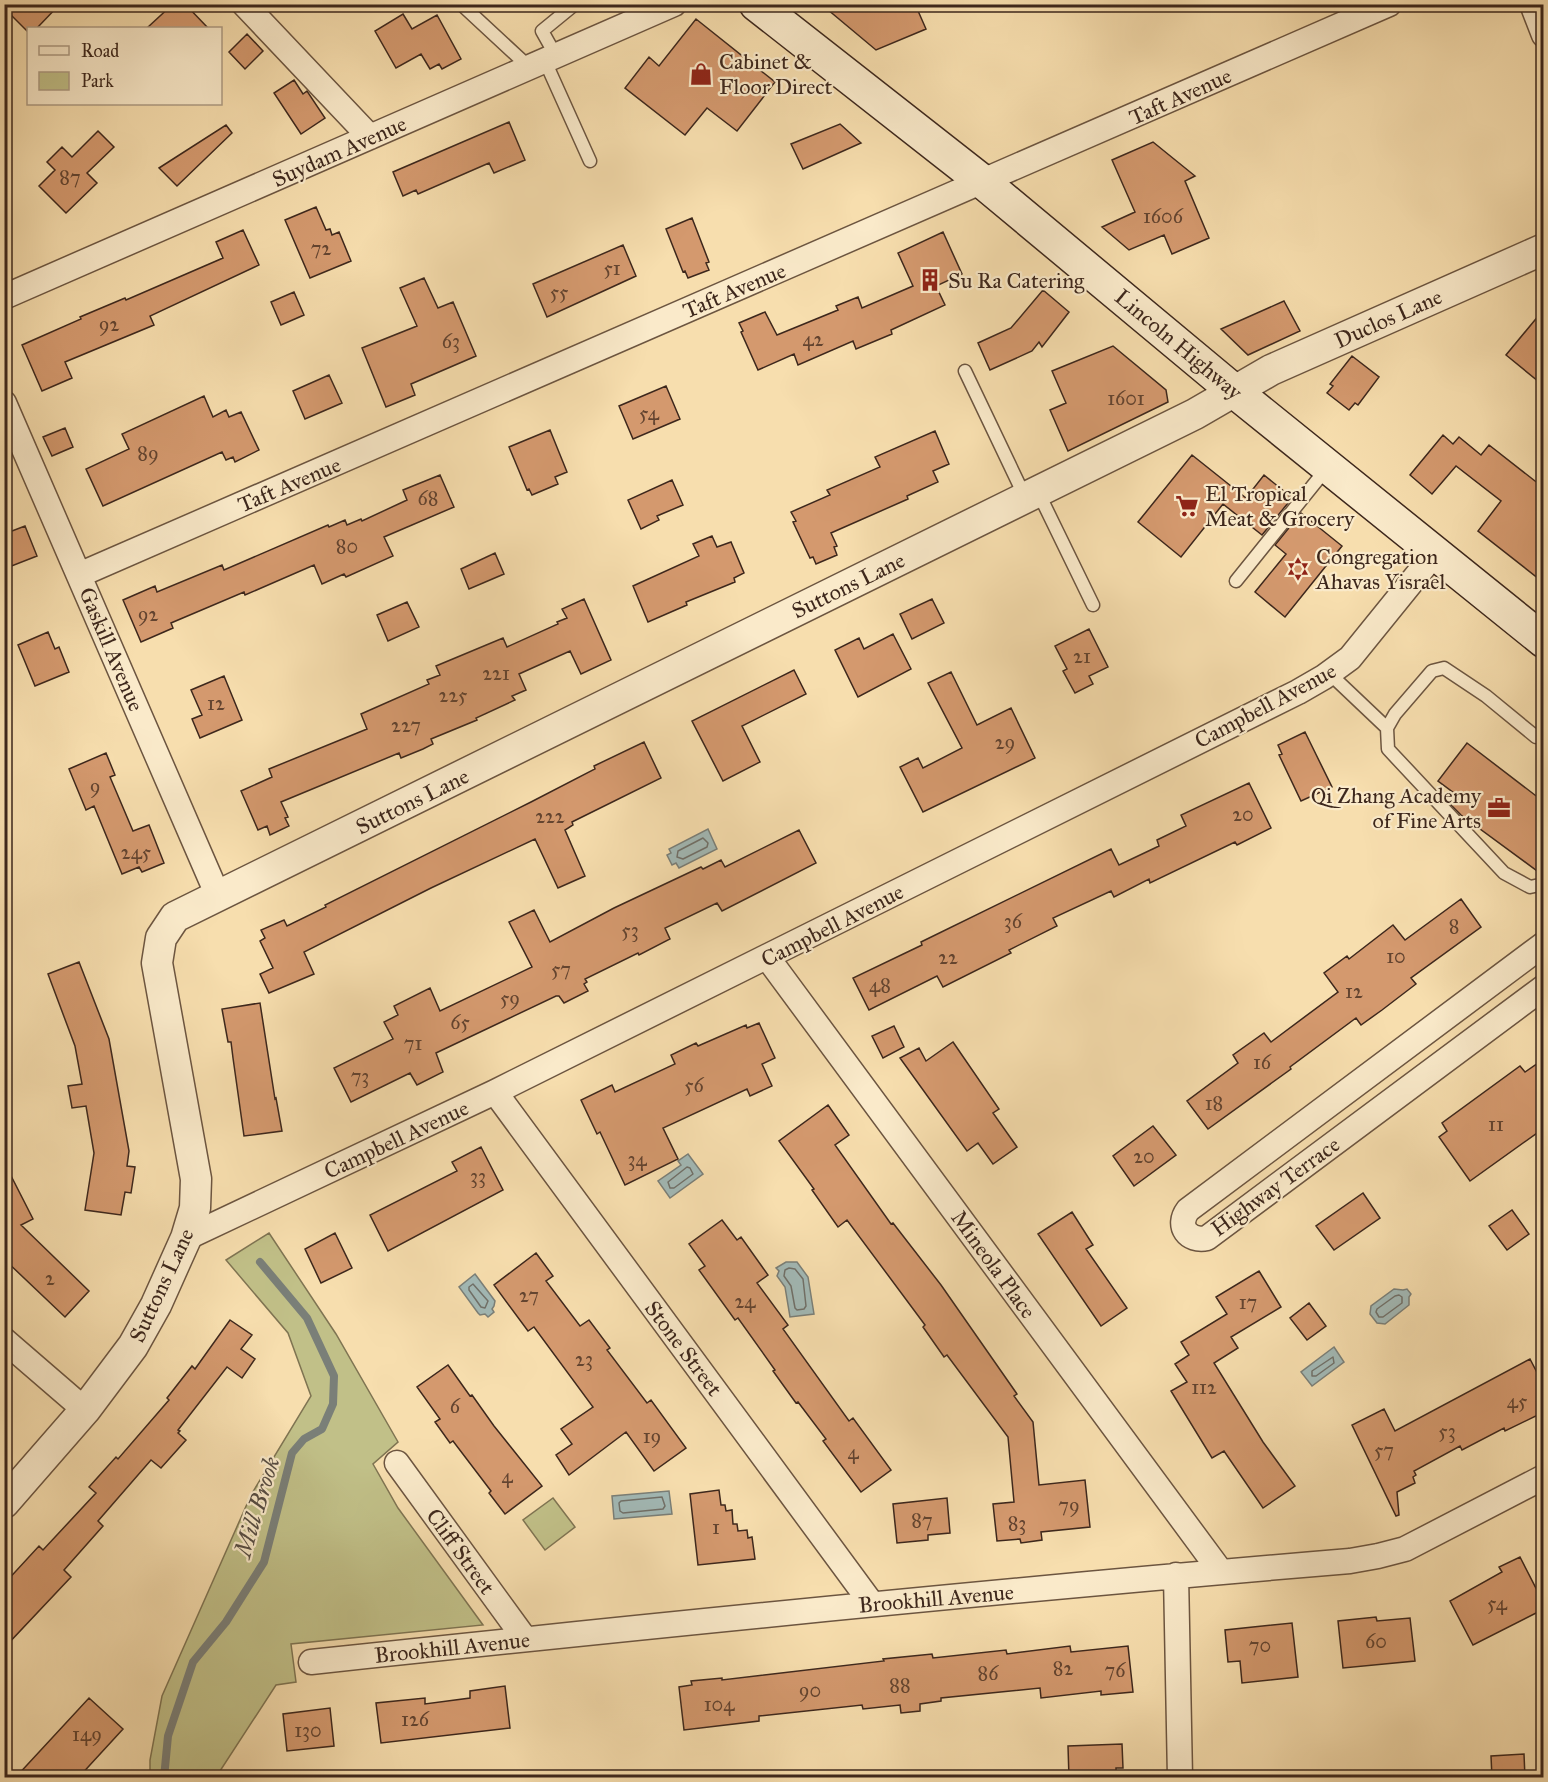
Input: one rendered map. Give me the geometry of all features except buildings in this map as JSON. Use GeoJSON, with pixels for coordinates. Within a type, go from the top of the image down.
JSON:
{"type":"FeatureCollection","features":[{"type":"Feature","properties":{"kind":"main road","name":"Lincoln Highway"},"geometry":{"type":"LineString","coordinates":[[756,4],[983,182],[1234,391],[1544,641]]}},
{"type":"Feature","properties":{"kind":"street"},"geometry":{"type":"LineString","coordinates":[[244,4],[370,137]]}},
{"type":"Feature","properties":{"kind":"street","name":"Suydam Avenue"},"geometry":{"type":"LineString","coordinates":[[4,297],[674,4]]}},
{"type":"Feature","properties":{"kind":"street","name":"Taft Avenue"},"geometry":{"type":"LineString","coordinates":[[79,575],[1389,4]]}},
{"type":"Feature","properties":{"kind":"street"},"geometry":{"type":"LineString","coordinates":[[1532,4],[1544,35]]}},
{"type":"Feature","properties":{"kind":"street","name":"Duclos Lane"},"geometry":{"type":"LineString","coordinates":[[1234,391],[1271,370],[1544,249]]}},
{"type":"Feature","properties":{"kind":"street","name":"Suttons Lane"},"geometry":{"type":"LineString","coordinates":[[4,1503],[85,1410],[133,1346],[156,1305],[186,1238],[195,1208],[196,1179],[157,963],[161,938],[176,916],[1195,414],[1234,391]]}},
{"type":"Feature","properties":{"kind":"street","name":"Gaskill Avenue"},"geometry":{"type":"LineString","coordinates":[[4,403],[219,896]]}},
{"type":"Feature","properties":{"kind":"street","name":"Campbell Avenue"},"geometry":{"type":"LineString","coordinates":[[186,1238],[495,1092],[1298,692],[1350,658],[1435,553]]}},
{"type":"Feature","properties":{"kind":"street","name":"Highway Terrace"},"geometry":{"type":"LineString","coordinates":[[1544,944],[1188,1210],[1183,1221],[1188,1235],[1193,1238],[1207,1238],[1544,987]]}},
{"type":"Feature","properties":{"kind":"street","name":"Mineola Place"},"geometry":{"type":"LineString","coordinates":[[767,957],[1221,1572]]}},
{"type":"Feature","properties":{"kind":"street"},"geometry":{"type":"LineString","coordinates":[[1452,1012],[1473,1040]]}},
{"type":"Feature","properties":{"kind":"street","name":"Stone Street"},"geometry":{"type":"LineString","coordinates":[[495,1092],[872,1604]]}},
{"type":"Feature","properties":{"kind":"street"},"geometry":{"type":"LineString","coordinates":[[4,1340],[85,1410]]}},
{"type":"Feature","properties":{"kind":"street","name":"Cliff Street"},"geometry":{"type":"LineString","coordinates":[[397,1463],[525,1639]]}},
{"type":"Feature","properties":{"kind":"street","name":"Brookhill Avenue"},"geometry":{"type":"LineString","coordinates":[[311,1662],[872,1604],[1350,1561],[1405,1549],[1544,1477]]}},
{"type":"Feature","properties":{"kind":"street"},"geometry":{"type":"LineString","coordinates":[[1176,1575],[1179,1778]]}},
{"type":"Feature","properties":{"kind":"lane"},"geometry":{"type":"LineString","coordinates":[[461,4],[543,62]]}},
{"type":"Feature","properties":{"kind":"lane"},"geometry":{"type":"LineString","coordinates":[[575,4],[542,31],[543,62],[590,161]]}},
{"type":"Feature","properties":{"kind":"lane"},"geometry":{"type":"LineString","coordinates":[[965,371],[1093,605]]}},
{"type":"Feature","properties":{"kind":"lane"},"geometry":{"type":"LineString","coordinates":[[1236,581],[1328,467]]}},
{"type":"Feature","properties":{"kind":"lane"},"geometry":{"type":"LineString","coordinates":[[1541,736],[1444,668],[1432,671],[1395,714],[1387,728],[1389,749],[1504,873],[1530,887],[1544,884]]}},
{"type":"Feature","properties":{"kind":"lane"},"geometry":{"type":"LineString","coordinates":[[1329,673],[1387,728]]}},
{"type":"Feature","properties":{"kind":"green space"},"geometry":{"type":"Polygon","coordinates":[[[269,1233],[336,1334],[398,1442],[373,1464],[398,1508],[483,1625],[291,1644],[296,1682],[276,1685],[218,1777],[150,1777],[150,1760],[162,1696],[251,1495],[311,1396],[288,1333],[226,1260],[269,1233]]]}},
{"type":"Feature","properties":{"kind":"green space"},"geometry":{"type":"Polygon","coordinates":[[[553,1498],[575,1527],[545,1550],[523,1520],[553,1498]]]}},
{"type":"Feature","properties":{"kind":"water"},"geometry":{"type":"Polygon","coordinates":[[[708,829],[717,849],[679,868],[676,863],[672,865],[667,855],[671,853],[669,849],[708,829]]]}},
{"type":"Feature","properties":{"kind":"water"},"geometry":{"type":"Polygon","coordinates":[[[688,1154],[703,1174],[670,1198],[658,1181],[681,1165],[678,1161],[688,1154]]]}},
{"type":"Feature","properties":{"kind":"water"},"geometry":{"type":"Polygon","coordinates":[[[786,1262],[797,1262],[808,1277],[814,1314],[790,1317],[785,1287],[777,1276],[779,1271],[776,1268],[786,1262]]]}},
{"type":"Feature","properties":{"kind":"water"},"geometry":{"type":"Polygon","coordinates":[[[475,1274],[495,1301],[492,1309],[494,1312],[488,1317],[478,1313],[459,1287],[475,1274]]]}},
{"type":"Feature","properties":{"kind":"water"},"geometry":{"type":"Polygon","coordinates":[[[1394,1289],[1407,1289],[1411,1294],[1409,1305],[1385,1324],[1377,1323],[1370,1314],[1371,1306],[1394,1289]]]}},
{"type":"Feature","properties":{"kind":"water"},"geometry":{"type":"Polygon","coordinates":[[[1334,1347],[1344,1362],[1312,1386],[1301,1372],[1334,1347]]]}},
{"type":"Feature","properties":{"kind":"water"},"geometry":{"type":"Polygon","coordinates":[[[669,1491],[672,1514],[614,1519],[612,1496],[669,1491]]]}},
{"type":"Feature","properties":{"kind":"waterway","name":"Mill Brook"},"geometry":{"type":"LineString","coordinates":[[164,1778],[168,1736],[193,1662],[226,1622],[264,1562],[292,1453],[304,1439],[322,1429],[333,1404],[334,1376],[307,1318],[260,1262]]}},
{"type":"Feature","properties":{"kind":"place","name":"Cabinet & Floor Direct"},"geometry":{"type":"Point","coordinates":[701,74]}},
{"type":"Feature","properties":{"kind":"place","name":"Su Ra Catering"},"geometry":{"type":"Point","coordinates":[930,280]}},
{"type":"Feature","properties":{"kind":"place","name":"El Tropical Meat & Grocery"},"geometry":{"type":"Point","coordinates":[1187,506]}},
{"type":"Feature","properties":{"kind":"place","name":"Congregation Ahavas Yisrael"},"geometry":{"type":"Point","coordinates":[1298,569]}},
{"type":"Feature","properties":{"kind":"place","name":"Qi Zhang Academy of Fine Arts"},"geometry":{"type":"Point","coordinates":[1499,808]}}]}
